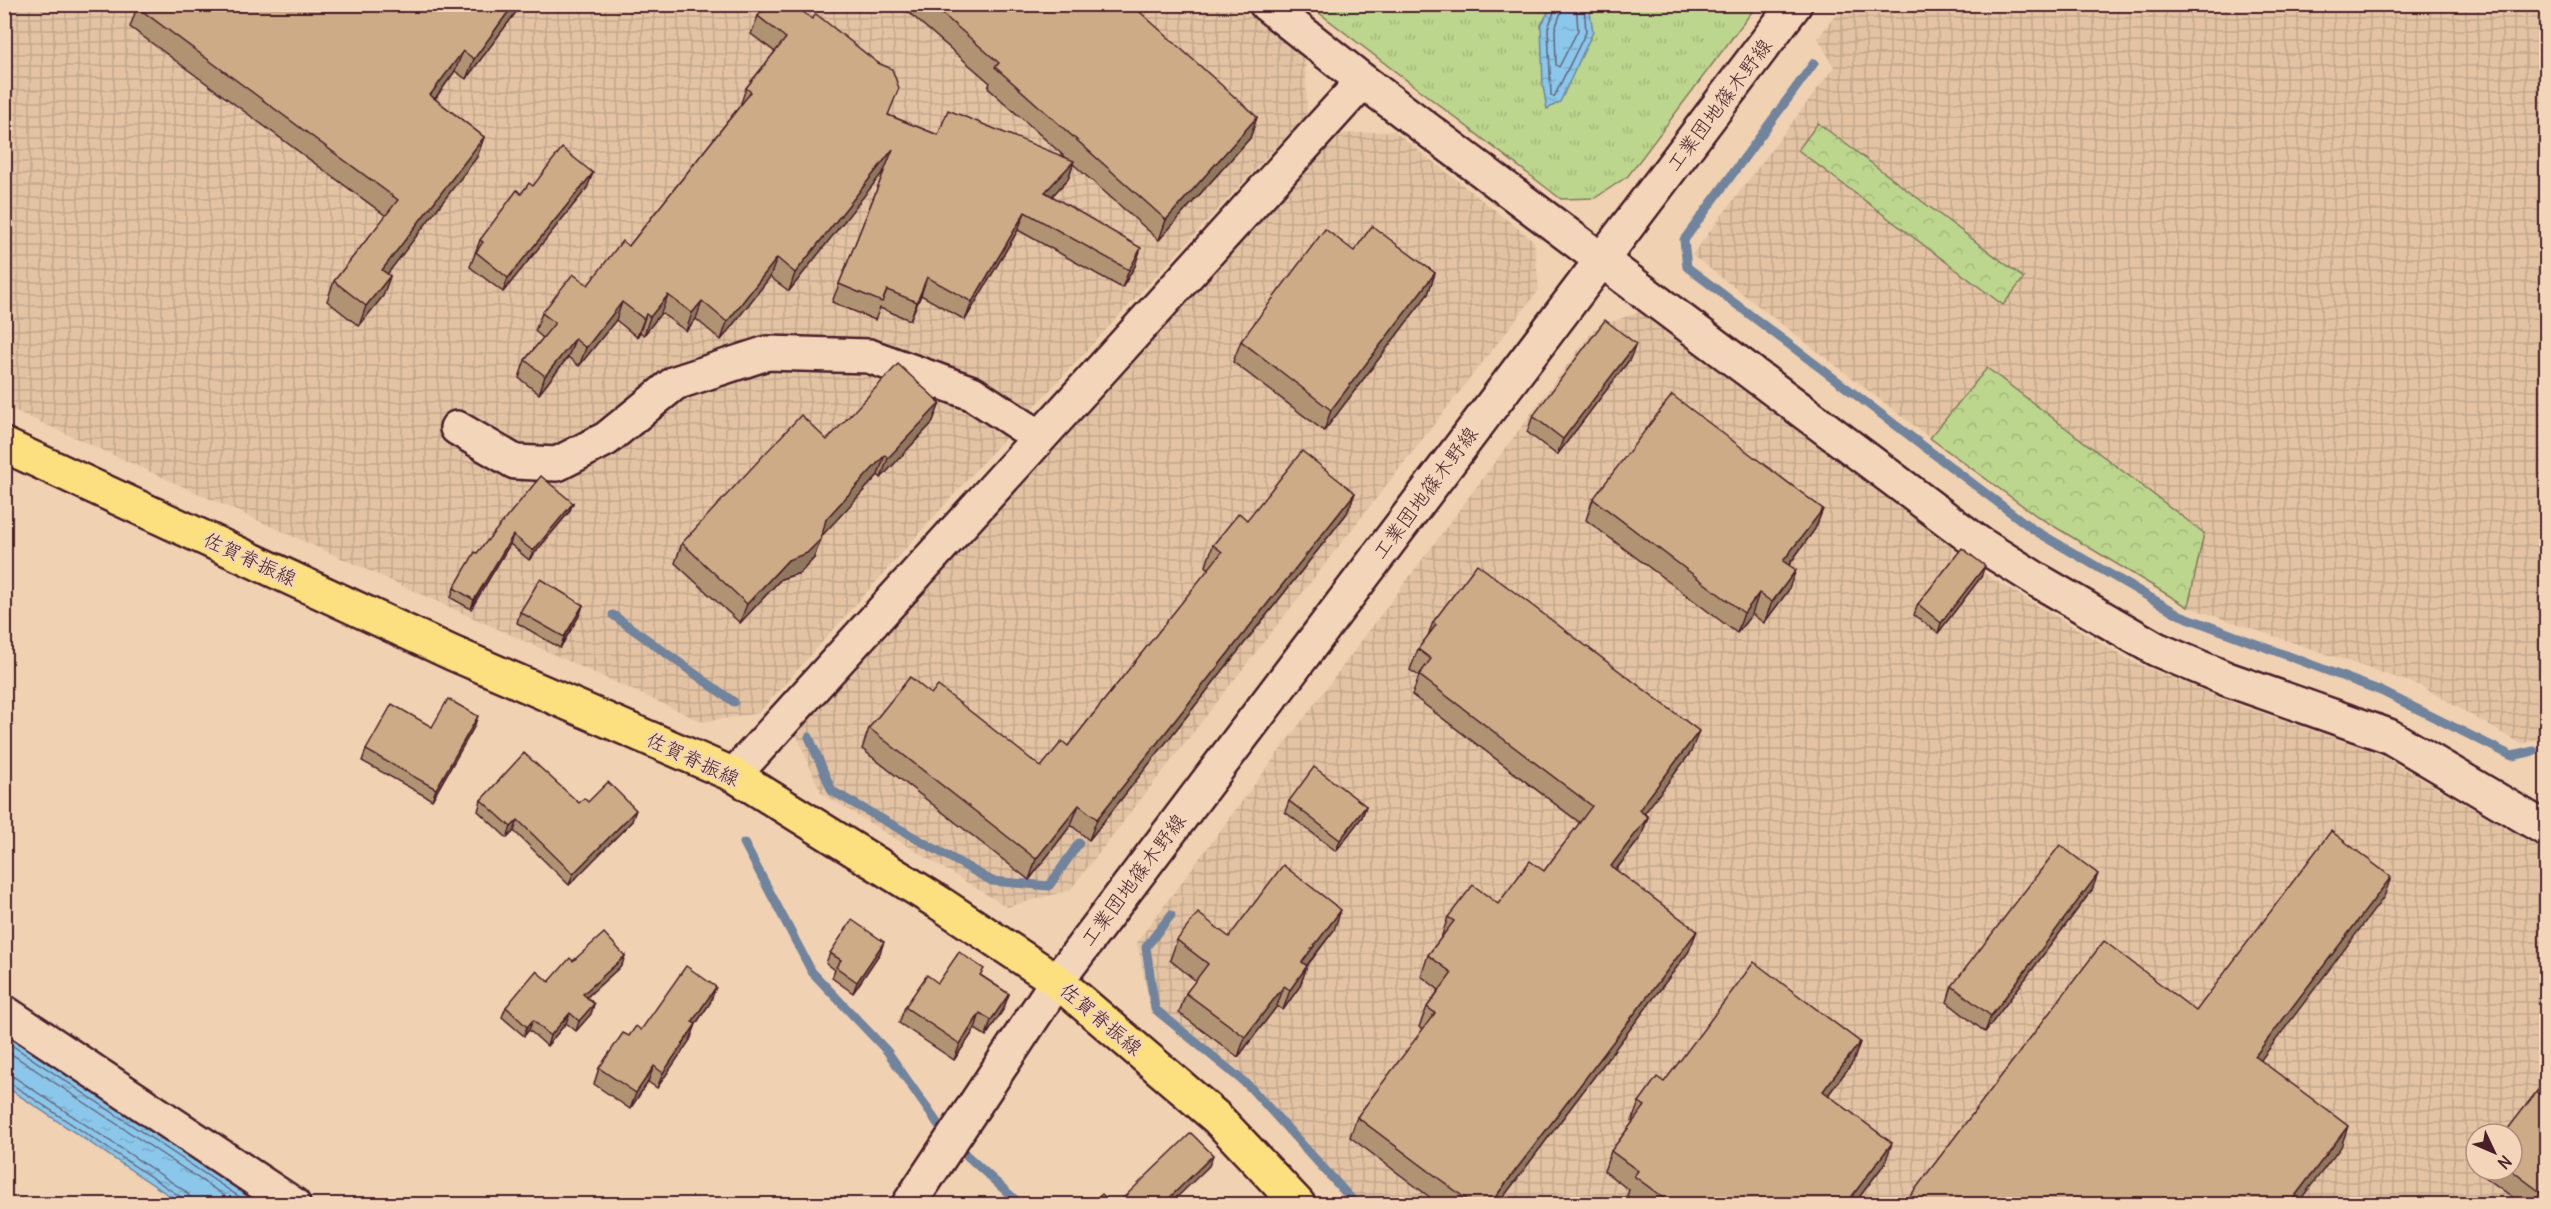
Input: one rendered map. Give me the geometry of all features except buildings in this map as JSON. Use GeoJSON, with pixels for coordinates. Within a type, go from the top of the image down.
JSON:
{"type":"FeatureCollection","features":[{"type":"Feature","properties":{"kind":"main road","name":"佐賀脊振線"},"geometry":{"type":"LineString","coordinates":[[4,445],[452,653],[734,775],[938,902],[1057,981],[1217,1118],[1298,1204]]}},
{"type":"Feature","properties":{"kind":"street"},"geometry":{"type":"LineString","coordinates":[[1266,4],[1363,81],[1977,542],[2156,649],[2227,679],[2389,736],[2547,829]]}},
{"type":"Feature","properties":{"kind":"street","name":"工業団地篠木野線"},"geometry":{"type":"LineString","coordinates":[[909,1204],[1057,981],[1795,4]]}},
{"type":"Feature","properties":{"kind":"street"},"geometry":{"type":"LineString","coordinates":[[734,775],[1363,81]]}},
{"type":"Feature","properties":{"kind":"street"},"geometry":{"type":"LineString","coordinates":[[457,429],[515,462],[557,464],[606,439],[675,383],[767,353],[868,356],[972,393],[1039,437]]}},
{"type":"Feature","properties":{"kind":"street"},"geometry":{"type":"LineString","coordinates":[[4,1012],[293,1204]]}},
{"type":"Feature","properties":{"kind":"shaded area"},"geometry":{"type":"Polygon","coordinates":[[[1239,4],[1305,57],[1307,114],[983,462],[759,713],[703,722],[5,406],[5,5],[1239,4]]]}},
{"type":"Feature","properties":{"kind":"shaded area"},"geometry":{"type":"Polygon","coordinates":[[[1843,5],[2546,5],[2546,737],[2521,744],[2421,686],[2188,607],[2037,516],[1930,438],[1692,255],[1834,67],[1818,38],[1843,5]]]}},
{"type":"Feature","properties":{"kind":"shaded area"},"geometry":{"type":"Polygon","coordinates":[[[1394,131],[1534,241],[1539,290],[1070,890],[1007,907],[821,793],[796,733],[1340,134],[1394,131]]]}},
{"type":"Feature","properties":{"kind":"shaded area"},"geometry":{"type":"Polygon","coordinates":[[[1644,310],[1991,578],[2133,662],[2236,704],[2377,753],[2546,851],[2546,1204],[1349,1204],[1248,1092],[1151,1010],[1137,942],[1595,328],[1644,310]]]}},
{"type":"Feature","properties":{"kind":"green space"},"geometry":{"type":"Polygon","coordinates":[[[1309,5],[1552,5],[1541,26],[1592,32],[1589,5],[1757,5],[1628,176],[1595,198],[1561,199],[1309,5]]]}},
{"type":"Feature","properties":{"kind":"green space"},"geometry":{"type":"Polygon","coordinates":[[[1818,123],[2024,278],[2003,305],[1798,150],[1818,123]]]}},
{"type":"Feature","properties":{"kind":"green space"},"geometry":{"type":"Polygon","coordinates":[[[1987,368],[2204,533],[2188,607],[2037,516],[1930,438],[1987,368]]]}},
{"type":"Feature","properties":{"kind":"water"},"geometry":{"type":"Polygon","coordinates":[[[1552,5],[1589,5],[1593,32],[1560,102],[1547,109],[1543,86],[1541,26],[1552,5]]]}},
{"type":"Feature","properties":{"kind":"water"},"geometry":{"type":"Polygon","coordinates":[[[5,1033],[261,1204],[182,1204],[5,1086],[5,1033]]]}},
{"type":"Feature","properties":{"kind":"waterway"},"geometry":{"type":"LineString","coordinates":[[1814,63],[1684,240],[1687,267],[2034,530],[2180,615],[2381,691],[2512,756],[2534,751]]}},
{"type":"Feature","properties":{"kind":"waterway"},"geometry":{"type":"LineString","coordinates":[[613,615],[734,702]]}},
{"type":"Feature","properties":{"kind":"waterway"},"geometry":{"type":"LineString","coordinates":[[809,737],[832,791],[992,881],[1049,886],[1079,843]]}},
{"type":"Feature","properties":{"kind":"waterway"},"geometry":{"type":"LineString","coordinates":[[744,843],[812,972],[887,1051],[940,1127]]}},
{"type":"Feature","properties":{"kind":"waterway"},"geometry":{"type":"LineString","coordinates":[[1171,915],[1146,947],[1155,1009],[1249,1086],[1356,1204]]}},
{"type":"Feature","properties":{"kind":"waterway"},"geometry":{"type":"LineString","coordinates":[[963,1152],[1020,1204]]}}]}
